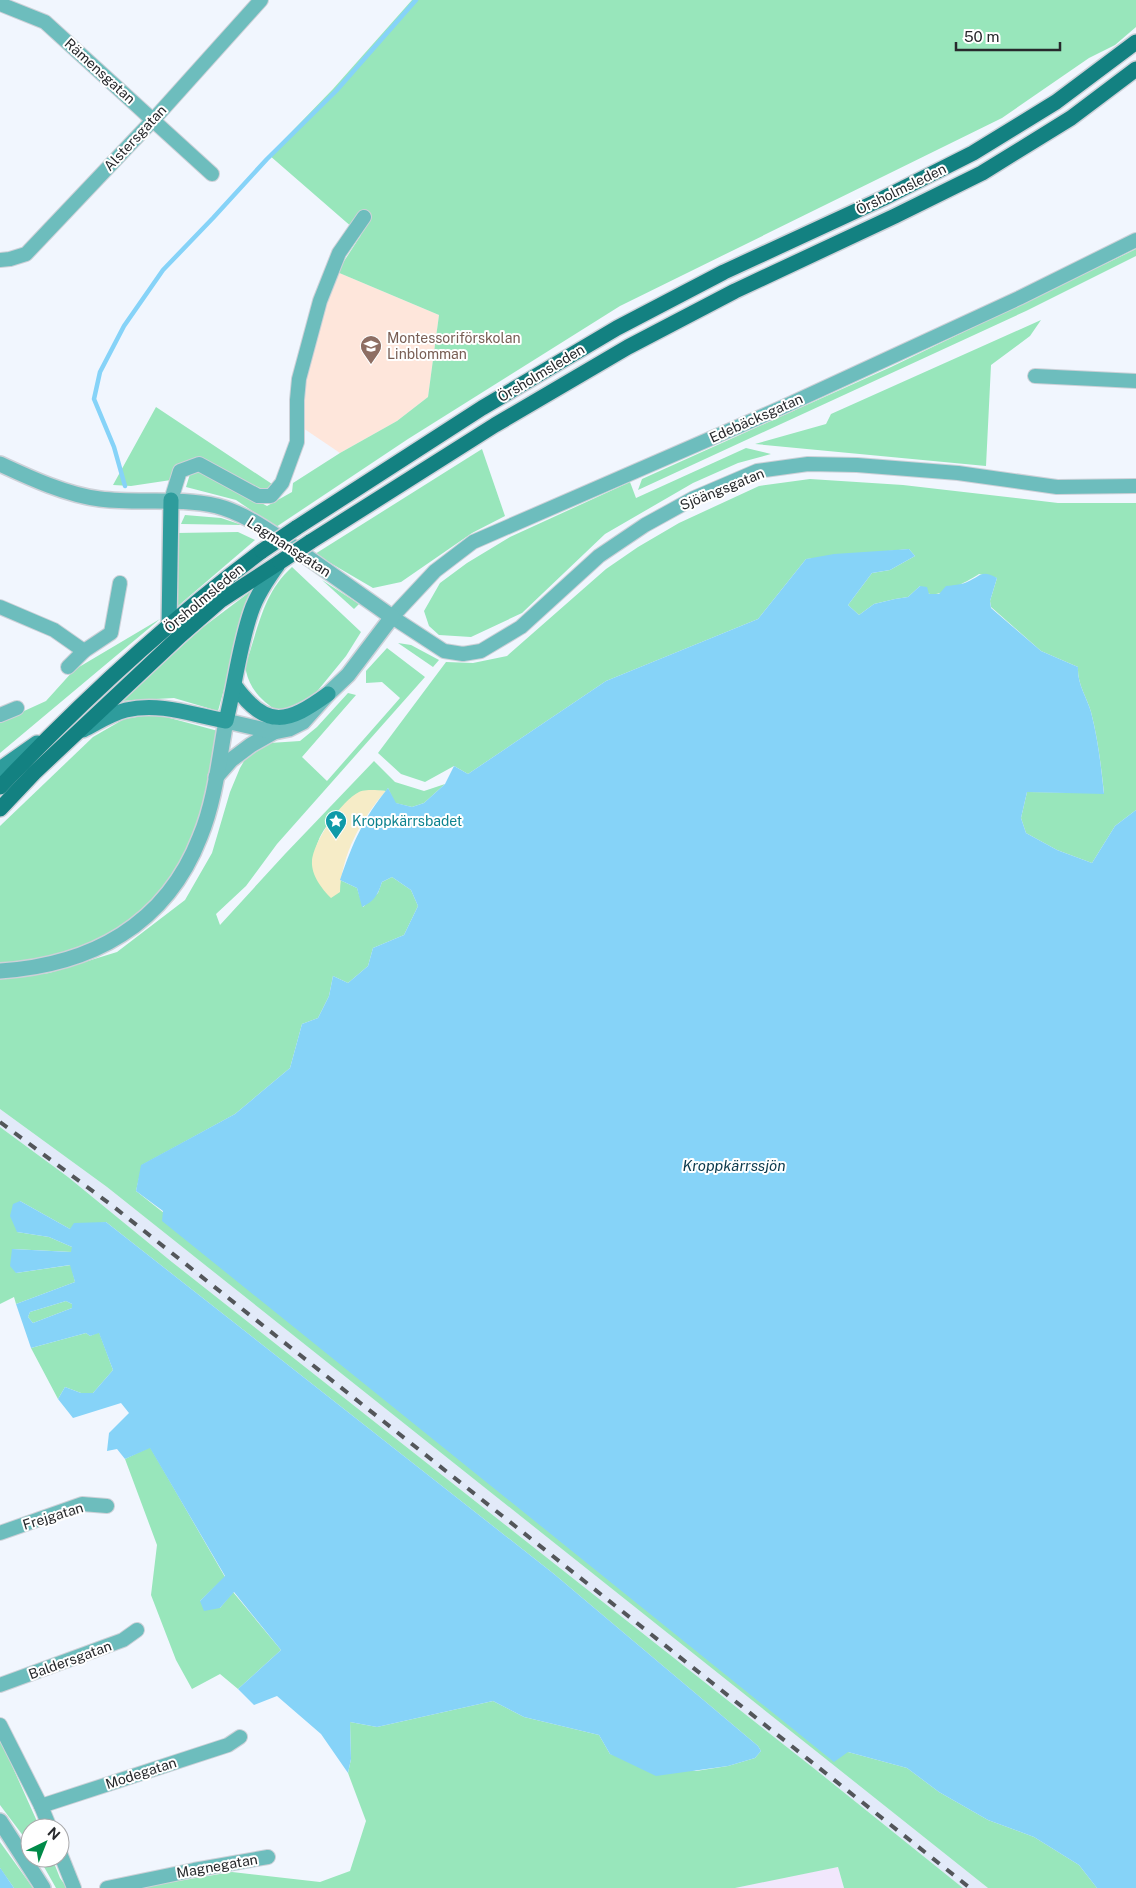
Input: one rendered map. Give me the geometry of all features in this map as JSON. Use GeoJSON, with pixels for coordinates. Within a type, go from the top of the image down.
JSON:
{"type":"FeatureCollection","features":[{"type":"Feature","properties":{"kind":"main road","name":"Örsholmsleden"},"geometry":{"type":"LineString","coordinates":[[0,787],[55,731],[169,626],[232,574],[296,528],[482,408],[617,328],[724,272],[973,154],[1056,102],[1136,42]]}},
{"type":"Feature","properties":{"kind":"main road","name":"Örsholmsleden"},"geometry":{"type":"LineString","coordinates":[[0,809],[71,737],[180,635],[220,601],[310,542],[495,424],[628,347],[734,291],[982,173],[1071,118],[1136,69]]}},
{"type":"Feature","properties":{"kind":"main road"},"geometry":{"type":"LineString","coordinates":[[169,626],[171,500]]}},
{"type":"Feature","properties":{"kind":"main road"},"geometry":{"type":"LineString","coordinates":[[71,737],[109,716],[125,710],[142,707],[165,708],[226,721],[251,611],[263,586],[280,562]]}},
{"type":"Feature","properties":{"kind":"main road"},"geometry":{"type":"LineString","coordinates":[[235,686],[243,697],[260,711],[270,716],[283,718],[296,715],[328,694]]}},
{"type":"Feature","properties":{"kind":"main road"},"geometry":{"type":"LineString","coordinates":[[0,769],[55,731]]}},
{"type":"Feature","properties":{"kind":"street","name":"Alstersgatan"},"geometry":{"type":"LineString","coordinates":[[0,260],[26,254],[154,119],[261,0]]}},
{"type":"Feature","properties":{"kind":"street","name":"Rämensgatan"},"geometry":{"type":"LineString","coordinates":[[0,4],[45,22],[154,119],[212,174]]}},
{"type":"Feature","properties":{"kind":"street"},"geometry":{"type":"LineString","coordinates":[[171,500],[180,471],[199,464],[258,496],[271,496],[282,483],[296,442],[296,400],[299,379],[320,301],[339,254],[364,217]]}},
{"type":"Feature","properties":{"kind":"street","name":"Edebäcksgatan"},"geometry":{"type":"LineString","coordinates":[[392,617],[435,571],[472,542],[783,407],[1019,298],[1136,240]]}},
{"type":"Feature","properties":{"kind":"street"},"geometry":{"type":"LineString","coordinates":[[1035,376],[1136,381]]}},
{"type":"Feature","properties":{"kind":"street","name":"Lagmansgatan"},"geometry":{"type":"LineString","coordinates":[[0,464],[59,489],[98,499],[136,502],[171,500],[218,507],[254,522],[444,651]]}},
{"type":"Feature","properties":{"kind":"street","name":"Sjöängsgatan"},"geometry":{"type":"LineString","coordinates":[[444,651],[463,654],[481,651],[520,627],[599,556],[645,525],[694,498],[757,472],[808,464],[847,465],[958,473],[1057,487],[1136,486]]}},
{"type":"Feature","properties":{"kind":"street"},"geometry":{"type":"LineString","coordinates":[[68,667],[84,652],[111,633],[120,582]]}},
{"type":"Feature","properties":{"kind":"street"},"geometry":{"type":"LineString","coordinates":[[0,607],[54,630],[84,652]]}},
{"type":"Feature","properties":{"kind":"street"},"geometry":{"type":"LineString","coordinates":[[216,777],[241,752],[274,732],[289,729],[303,722],[348,675],[392,617]]}},
{"type":"Feature","properties":{"kind":"street"},"geometry":{"type":"LineString","coordinates":[[0,715],[17,708]]}},
{"type":"Feature","properties":{"kind":"street"},"geometry":{"type":"LineString","coordinates":[[0,971],[36,967],[89,952],[106,944],[142,920],[174,887],[192,856],[201,835],[216,777],[226,721],[274,732]]}},
{"type":"Feature","properties":{"kind":"street","name":"Frejgatan"},"geometry":{"type":"LineString","coordinates":[[0,1533],[82,1504],[108,1506]]}},
{"type":"Feature","properties":{"kind":"street","name":"Baldersgatan"},"geometry":{"type":"LineString","coordinates":[[0,1685],[124,1640],[137,1630]]}},
{"type":"Feature","properties":{"kind":"street"},"geometry":{"type":"LineString","coordinates":[[0,1725],[46,1818]]}},
{"type":"Feature","properties":{"kind":"street","name":"Modegatan"},"geometry":{"type":"LineString","coordinates":[[41,1806],[228,1744],[240,1737]]}},
{"type":"Feature","properties":{"kind":"street"},"geometry":{"type":"LineString","coordinates":[[0,1821],[43,1888]]}},
{"type":"Feature","properties":{"kind":"street","name":"Magnegatan"},"geometry":{"type":"LineString","coordinates":[[107,1888],[268,1857]]}},
{"type":"Feature","properties":{"kind":"street"},"geometry":{"type":"LineString","coordinates":[[66,1868],[74,1888]]}},
{"type":"Feature","properties":{"kind":"shaded area","name":"Montessoriförskolan Linblomman"},"geometry":{"type":"Polygon","coordinates":[[[337,272],[439,315],[428,397],[397,421],[340,453],[303,428],[306,381],[319,317],[337,272]]]}},
{"type":"Feature","properties":{"kind":"shaded area"},"geometry":{"type":"Polygon","coordinates":[[[0,1109],[107,1187],[988,1888],[963,1888],[172,1262],[68,1177],[0,1127],[0,1109]]]}},
{"type":"Feature","properties":{"kind":"shaded area"},"geometry":{"type":"Polygon","coordinates":[[[838,1867],[844,1888],[735,1888],[737,1886],[838,1867]]]}},
{"type":"Feature","properties":{"kind":"green space"},"geometry":{"type":"Polygon","coordinates":[[[412,0],[1136,0],[1136,27],[1115,45],[1089,58],[1002,118],[620,306],[408,439],[276,527],[236,500],[186,487],[190,474],[201,470],[267,506],[292,492],[293,483],[340,453],[397,421],[428,397],[439,315],[337,272],[361,235],[269,155],[333,89],[412,0]]]}},
{"type":"Feature","properties":{"kind":"green space"},"geometry":{"type":"Polygon","coordinates":[[[1136,249],[1136,256],[1026,311],[638,490],[642,479],[891,367],[1136,249]]]}},
{"type":"Feature","properties":{"kind":"green space"},"geometry":{"type":"Polygon","coordinates":[[[1041,320],[1030,336],[991,365],[986,466],[755,444],[826,424],[831,414],[1041,320]]]}},
{"type":"Feature","properties":{"kind":"green space"},"geometry":{"type":"Polygon","coordinates":[[[156,407],[275,486],[264,490],[199,459],[171,480],[131,486],[113,485],[156,407]]]}},
{"type":"Feature","properties":{"kind":"green space"},"geometry":{"type":"Polygon","coordinates":[[[746,448],[771,454],[738,463],[693,483],[605,534],[522,613],[471,637],[439,635],[429,626],[424,611],[440,583],[467,563],[510,537],[630,482],[636,498],[746,448]]]}},
{"type":"Feature","properties":{"kind":"green space"},"geometry":{"type":"Polygon","coordinates":[[[482,449],[505,516],[472,533],[401,582],[373,588],[315,554],[482,449]]]}},
{"type":"Feature","properties":{"kind":"green space"},"geometry":{"type":"Polygon","coordinates":[[[810,479],[903,485],[1058,503],[1136,503],[1136,810],[1115,826],[1092,863],[1057,850],[1026,833],[1021,818],[1027,792],[1104,793],[1096,732],[1079,679],[1078,667],[1041,651],[991,607],[990,601],[997,578],[979,574],[954,587],[934,594],[929,593],[920,586],[908,597],[874,604],[859,615],[848,605],[872,573],[890,570],[915,556],[909,549],[806,559],[758,619],[606,681],[468,774],[454,766],[425,782],[401,774],[378,753],[446,662],[473,663],[507,656],[606,569],[638,547],[679,523],[759,486],[810,479]]]}},
{"type":"Feature","properties":{"kind":"green space"},"geometry":{"type":"Polygon","coordinates":[[[185,515],[221,518],[242,525],[181,524],[185,515]]]}},
{"type":"Feature","properties":{"kind":"green space"},"geometry":{"type":"Polygon","coordinates":[[[238,532],[255,540],[178,606],[176,533],[238,532]]]}},
{"type":"Feature","properties":{"kind":"green space"},"geometry":{"type":"Polygon","coordinates":[[[292,567],[361,632],[346,656],[310,700],[279,712],[263,700],[254,690],[248,678],[246,665],[266,604],[276,585],[292,567]]]}},
{"type":"Feature","properties":{"kind":"green space"},"geometry":{"type":"Polygon","coordinates":[[[322,580],[359,604],[354,609],[322,580]]]}},
{"type":"Feature","properties":{"kind":"green space"},"geometry":{"type":"Polygon","coordinates":[[[251,591],[218,711],[174,698],[121,701],[202,628],[251,591]]]}},
{"type":"Feature","properties":{"kind":"green space"},"geometry":{"type":"Polygon","coordinates":[[[160,619],[0,753],[0,722],[46,701],[74,670],[160,619]]]}},
{"type":"Feature","properties":{"kind":"green space"},"geometry":{"type":"Polygon","coordinates":[[[398,643],[411,645],[439,660],[433,667],[398,643]]]}},
{"type":"Feature","properties":{"kind":"green space"},"geometry":{"type":"Polygon","coordinates":[[[387,648],[425,677],[277,844],[246,886],[216,914],[220,925],[374,761],[395,782],[424,791],[445,784],[424,803],[412,807],[395,803],[388,788],[386,791],[375,791],[356,797],[340,810],[327,826],[320,838],[312,861],[340,892],[340,880],[357,888],[363,907],[378,893],[382,882],[392,877],[411,890],[418,906],[404,935],[373,948],[368,966],[348,983],[333,976],[329,996],[318,1018],[302,1024],[290,1068],[235,1114],[142,1165],[136,1191],[848,1752],[907,1768],[939,1792],[988,1820],[1034,1837],[1079,1865],[1097,1888],[988,1888],[107,1187],[0,1109],[0,979],[49,973],[117,952],[185,900],[212,853],[230,792],[247,756],[270,743],[300,741],[317,727],[348,693],[356,695],[302,757],[327,781],[400,698],[382,682],[366,683],[366,671],[387,648]]]}},
{"type":"Feature","properties":{"kind":"green space"},"geometry":{"type":"Polygon","coordinates":[[[155,714],[218,731],[202,820],[182,866],[161,895],[133,921],[85,951],[29,962],[0,964],[0,826],[93,737],[124,719],[155,714]]]}},
{"type":"Feature","properties":{"kind":"green space"},"geometry":{"type":"Polygon","coordinates":[[[0,1127],[68,1177],[172,1262],[963,1888],[844,1888],[838,1867],[735,1888],[136,1888],[232,1872],[320,1882],[350,1871],[366,1821],[348,1773],[351,1759],[350,1722],[377,1727],[493,1701],[524,1717],[599,1735],[610,1754],[696,1771],[728,1766],[755,1758],[761,1751],[758,1746],[554,1574],[106,1222],[70,1229],[20,1201],[17,1232],[49,1237],[72,1247],[72,1252],[12,1249],[16,1273],[71,1265],[75,1282],[16,1304],[14,1297],[0,1304],[0,1127]]]}},
{"type":"Feature","properties":{"kind":"green space"},"geometry":{"type":"Polygon","coordinates":[[[66,1301],[72,1304],[72,1308],[33,1323],[28,1317],[30,1312],[66,1301]]]}},
{"type":"Feature","properties":{"kind":"green space"},"geometry":{"type":"Polygon","coordinates":[[[99,1332],[113,1370],[93,1393],[81,1393],[65,1387],[58,1399],[31,1348],[86,1333],[90,1336],[99,1332]]]}},
{"type":"Feature","properties":{"kind":"green space"},"geometry":{"type":"Polygon","coordinates":[[[150,1447],[225,1577],[200,1601],[220,1608],[233,1592],[281,1650],[238,1689],[220,1674],[192,1689],[176,1660],[151,1595],[157,1545],[125,1459],[150,1447]]]}},
{"type":"Feature","properties":{"kind":"green space"},"geometry":{"type":"Polygon","coordinates":[[[0,1739],[36,1818],[20,1818],[20,1832],[0,1805],[0,1739]]]}},
{"type":"Feature","properties":{"kind":"green space"},"geometry":{"type":"Polygon","coordinates":[[[0,1842],[33,1888],[14,1888],[0,1868],[0,1842]]]}},
{"type":"Feature","properties":{"kind":"green space"},"geometry":{"type":"Polygon","coordinates":[[[45,1868],[56,1868],[67,1888],[56,1888],[45,1868]]]}},
{"type":"Feature","properties":{"kind":"sand","name":"Kroppkärrsbadet"},"geometry":{"type":"Polygon","coordinates":[[[361,791],[386,791],[377,801],[354,838],[344,865],[340,892],[331,898],[321,886],[313,871],[312,861],[317,843],[337,812],[352,796],[361,791]]]}},
{"type":"Feature","properties":{"kind":"water","name":"Kroppkärrssjön"},"geometry":{"type":"Polygon","coordinates":[[[909,549],[915,556],[890,570],[872,573],[848,605],[859,615],[874,604],[908,597],[920,586],[927,587],[929,594],[939,594],[946,586],[962,584],[981,574],[988,574],[997,578],[990,601],[991,608],[1041,651],[1078,667],[1079,679],[1096,732],[1104,794],[1027,792],[1021,818],[1026,833],[1057,850],[1092,863],[1115,826],[1136,810],[1136,1888],[1097,1888],[1079,1865],[1034,1837],[988,1820],[939,1792],[907,1768],[848,1752],[834,1762],[162,1221],[163,1211],[136,1191],[141,1165],[235,1114],[290,1068],[302,1024],[318,1018],[329,996],[333,976],[348,983],[368,966],[373,948],[404,935],[418,906],[411,890],[392,877],[382,882],[375,897],[362,907],[357,888],[340,880],[359,831],[388,788],[396,803],[412,807],[424,803],[445,784],[454,766],[468,774],[606,681],[758,619],[806,559],[834,554],[909,549]]]}},
{"type":"Feature","properties":{"kind":"water"},"geometry":{"type":"Polygon","coordinates":[[[20,1201],[70,1229],[74,1223],[106,1222],[554,1574],[758,1746],[761,1751],[755,1758],[728,1766],[656,1776],[610,1754],[599,1735],[524,1717],[493,1701],[377,1727],[350,1722],[351,1759],[348,1773],[321,1734],[277,1696],[254,1705],[238,1689],[281,1650],[234,1592],[220,1608],[204,1611],[200,1601],[225,1576],[150,1448],[125,1459],[117,1449],[107,1451],[109,1433],[129,1413],[121,1403],[73,1418],[58,1399],[65,1387],[81,1393],[93,1393],[113,1370],[99,1333],[90,1336],[86,1333],[31,1348],[16,1304],[75,1282],[70,1265],[16,1273],[10,1266],[12,1249],[71,1252],[72,1247],[49,1237],[17,1232],[10,1216],[13,1204],[20,1201]],[[66,1301],[30,1312],[28,1317],[33,1323],[72,1308],[72,1304],[66,1301]]]}},
{"type":"Feature","properties":{"kind":"water"},"geometry":{"type":"Polygon","coordinates":[[[1,1869],[14,1888],[0,1888],[1,1869]]]}},
{"type":"Feature","properties":{"kind":"waterway"},"geometry":{"type":"LineString","coordinates":[[125,486],[114,447],[94,399],[100,372],[124,326],[163,270],[267,159],[336,91],[416,0]]}},
{"type":"Feature","properties":{"kind":"railway"},"geometry":{"type":"LineString","coordinates":[[0,1122],[114,1207],[970,1888]]}},
{"type":"Feature","properties":{"kind":"place","name":"Montessoriförskolan Linblomman"},"geometry":{"type":"Point","coordinates":[371,365]}},
{"type":"Feature","properties":{"kind":"place","name":"Kroppkärrsbadet"},"geometry":{"type":"Point","coordinates":[336,840]}}]}
